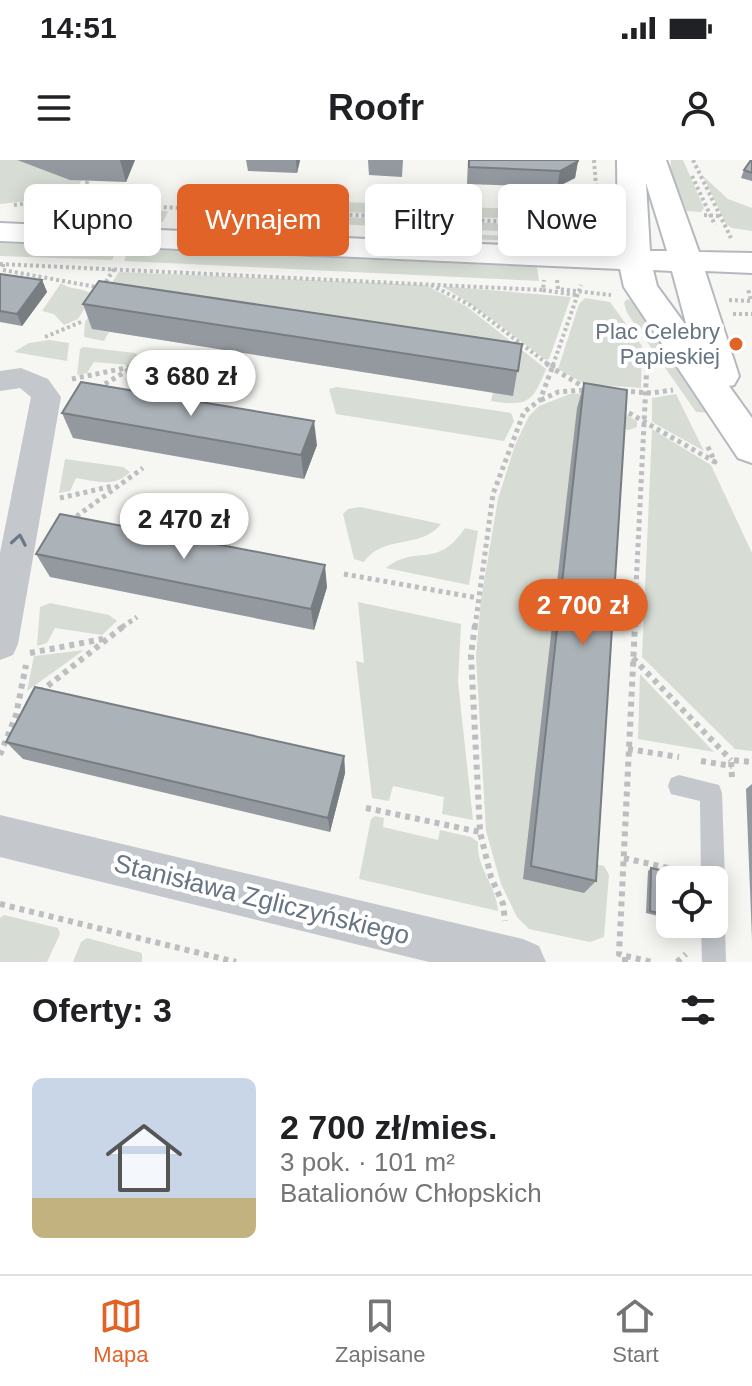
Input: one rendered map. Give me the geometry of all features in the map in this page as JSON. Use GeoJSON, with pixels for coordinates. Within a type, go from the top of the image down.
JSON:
{"type":"FeatureCollection","features":[{"type":"Feature","properties":{"kind":"street"},"geometry":{"type":"LineString","coordinates":[[631,160],[631,284],[752,448]]}},
{"type":"Feature","properties":{"kind":"street"},"geometry":{"type":"LineString","coordinates":[[652,160],[675,221],[688,275],[719,372],[752,448]]}},
{"type":"Feature","properties":{"kind":"street"},"geometry":{"type":"LineString","coordinates":[[575,271],[621,236],[633,217]]}},
{"type":"Feature","properties":{"kind":"street"},"geometry":{"type":"LineString","coordinates":[[6,219],[575,271],[631,284],[746,263]]}},
{"type":"Feature","properties":{"kind":"street"},"geometry":{"type":"LineString","coordinates":[[675,221],[707,248],[746,263]]}},
{"type":"Feature","properties":{"kind":"street"},"geometry":{"type":"LineString","coordinates":[[0,381],[9,378],[34,382],[42,387],[46,397],[19,646]]}},
{"type":"Feature","properties":{"kind":"street","name":"Stanisława Zgliczyńskiego"},"geometry":{"type":"LineString","coordinates":[[0,836],[514,944]]}},
{"type":"Feature","properties":{"kind":"lane"},"geometry":{"type":"LineString","coordinates":[[679,786],[711,793],[713,866]]}},
{"type":"Feature","properties":{"kind":"lane"},"geometry":{"type":"LineString","coordinates":[[713,938],[714,962]]}},
{"type":"Feature","properties":{"kind":"path"},"geometry":{"type":"LineString","coordinates":[[594,160],[596,184]]}},
{"type":"Feature","properties":{"kind":"path"},"geometry":{"type":"LineString","coordinates":[[693,160],[719,216]]}},
{"type":"Feature","properties":{"kind":"path"},"geometry":{"type":"LineString","coordinates":[[86,184],[93,171]]}},
{"type":"Feature","properties":{"kind":"path"},"geometry":{"type":"LineString","coordinates":[[690,172],[715,225]]}},
{"type":"Feature","properties":{"kind":"path"},"geometry":{"type":"LineString","coordinates":[[161,207],[498,221]]}},
{"type":"Feature","properties":{"kind":"path"},"geometry":{"type":"LineString","coordinates":[[114,269],[102,288],[3,270],[2,264],[71,267],[427,283],[576,295]]}},
{"type":"Feature","properties":{"kind":"path"},"geometry":{"type":"LineString","coordinates":[[63,279],[71,267]]}},
{"type":"Feature","properties":{"kind":"path"},"geometry":{"type":"LineString","coordinates":[[575,271],[591,285]]}},
{"type":"Feature","properties":{"kind":"path"},"geometry":{"type":"LineString","coordinates":[[543,290],[543,279],[575,271]]}},
{"type":"Feature","properties":{"kind":"path"},"geometry":{"type":"LineString","coordinates":[[540,400],[576,295],[575,271]]}},
{"type":"Feature","properties":{"kind":"path"},"geometry":{"type":"LineString","coordinates":[[427,283],[470,305],[552,368],[588,389],[600,392]]}},
{"type":"Feature","properties":{"kind":"path"},"geometry":{"type":"LineString","coordinates":[[601,286],[631,284]]}},
{"type":"Feature","properties":{"kind":"path"},"geometry":{"type":"LineString","coordinates":[[45,337],[81,322]]}},
{"type":"Feature","properties":{"kind":"path"},"geometry":{"type":"LineString","coordinates":[[652,962],[625,959],[619,954],[645,393],[650,350],[657,360]]}},
{"type":"Feature","properties":{"kind":"path"},"geometry":{"type":"LineString","coordinates":[[95,390],[156,354]]}},
{"type":"Feature","properties":{"kind":"path"},"geometry":{"type":"LineString","coordinates":[[72,379],[135,366]]}},
{"type":"Feature","properties":{"kind":"path"},"geometry":{"type":"LineString","coordinates":[[611,390],[645,393],[678,390],[671,380]]}},
{"type":"Feature","properties":{"kind":"path"},"geometry":{"type":"LineString","coordinates":[[514,944],[503,904],[491,877],[480,832],[471,655],[478,598],[493,494],[524,412],[558,392],[588,389]]}},
{"type":"Feature","properties":{"kind":"path"},"geometry":{"type":"LineString","coordinates":[[611,402],[715,462],[702,436]]}},
{"type":"Feature","properties":{"kind":"path"},"geometry":{"type":"LineString","coordinates":[[58,529],[143,468]]}},
{"type":"Feature","properties":{"kind":"path"},"geometry":{"type":"LineString","coordinates":[[53,500],[118,485]]}},
{"type":"Feature","properties":{"kind":"path"},"geometry":{"type":"LineString","coordinates":[[344,574],[478,598]]}},
{"type":"Feature","properties":{"kind":"path"},"geometry":{"type":"LineString","coordinates":[[17,711],[104,639],[137,617]]}},
{"type":"Feature","properties":{"kind":"path"},"geometry":{"type":"LineString","coordinates":[[0,755],[17,711],[19,646],[104,639]]}},
{"type":"Feature","properties":{"kind":"path"},"geometry":{"type":"LineString","coordinates":[[633,658],[731,760]]}},
{"type":"Feature","properties":{"kind":"path"},"geometry":{"type":"LineString","coordinates":[[366,808],[480,832]]}},
{"type":"Feature","properties":{"kind":"path"},"geometry":{"type":"LineString","coordinates":[[624,858],[661,866]]}},
{"type":"Feature","properties":{"kind":"path"},"geometry":{"type":"LineString","coordinates":[[0,904],[236,962]]}},
{"type":"Feature","properties":{"kind":"shaded area"},"geometry":{"type":"Polygon","coordinates":[[[0,160],[17,160],[58,175],[93,160],[80,184],[24,184],[24,201],[0,204],[0,160]]]}},
{"type":"Feature","properties":{"kind":"shaded area"},"geometry":{"type":"Polygon","coordinates":[[[671,160],[683,160],[704,208],[701,212],[687,211],[670,173],[671,160]]]}},
{"type":"Feature","properties":{"kind":"shaded area"},"geometry":{"type":"Polygon","coordinates":[[[703,176],[728,199],[752,208],[752,231],[726,224],[703,176]]]}},
{"type":"Feature","properties":{"kind":"shaded area"},"geometry":{"type":"Polygon","coordinates":[[[349,202],[365,203],[365,213],[349,212],[349,202]]]}},
{"type":"Feature","properties":{"kind":"shaded area"},"geometry":{"type":"Polygon","coordinates":[[[482,208],[498,208],[498,218],[482,217],[482,208]]]}},
{"type":"Feature","properties":{"kind":"shaded area"},"geometry":{"type":"Polygon","coordinates":[[[161,211],[168,211],[163,222],[161,211]]]}},
{"type":"Feature","properties":{"kind":"shaded area"},"geometry":{"type":"Polygon","coordinates":[[[349,217],[365,218],[365,225],[349,225],[349,217]]]}},
{"type":"Feature","properties":{"kind":"shaded area"},"geometry":{"type":"Polygon","coordinates":[[[482,223],[498,224],[498,231],[482,230],[482,223]]]}},
{"type":"Feature","properties":{"kind":"shaded area"},"geometry":{"type":"Polygon","coordinates":[[[482,235],[498,235],[498,240],[482,240],[482,235]]]}},
{"type":"Feature","properties":{"kind":"shaded area"},"geometry":{"type":"Polygon","coordinates":[[[0,243],[24,244],[24,256],[114,256],[112,260],[0,256],[0,243]]]}},
{"type":"Feature","properties":{"kind":"shaded area"},"geometry":{"type":"Polygon","coordinates":[[[161,250],[177,251],[177,256],[288,256],[537,267],[539,281],[124,261],[126,256],[161,256],[161,250]]]}},
{"type":"Feature","properties":{"kind":"shaded area"},"geometry":{"type":"Polygon","coordinates":[[[119,272],[425,285],[466,306],[546,369],[528,400],[503,403],[491,401],[493,392],[92,329],[109,332],[104,341],[84,337],[85,322],[119,272]]]}},
{"type":"Feature","properties":{"kind":"shaded area"},"geometry":{"type":"Polygon","coordinates":[[[61,283],[93,295],[78,319],[64,325],[54,314],[42,311],[61,283]]]}},
{"type":"Feature","properties":{"kind":"shaded area"},"geometry":{"type":"Polygon","coordinates":[[[441,286],[571,297],[549,359],[546,360],[441,286]]]}},
{"type":"Feature","properties":{"kind":"shaded area"},"geometry":{"type":"Polygon","coordinates":[[[585,298],[610,302],[642,346],[641,388],[585,384],[558,369],[579,304],[585,298]]]}},
{"type":"Feature","properties":{"kind":"shaded area"},"geometry":{"type":"Polygon","coordinates":[[[627,299],[635,302],[716,413],[696,412],[627,313],[624,303],[627,299]]]}},
{"type":"Feature","properties":{"kind":"shaded area"},"geometry":{"type":"Polygon","coordinates":[[[49,340],[69,343],[67,361],[14,352],[29,343],[49,340]]]}},
{"type":"Feature","properties":{"kind":"shaded area"},"geometry":{"type":"Polygon","coordinates":[[[80,349],[135,353],[140,357],[129,365],[94,362],[87,373],[77,375],[80,349]]]}},
{"type":"Feature","properties":{"kind":"shaded area"},"geometry":{"type":"Polygon","coordinates":[[[337,387],[511,413],[514,421],[504,441],[336,414],[329,389],[337,387]]]}},
{"type":"Feature","properties":{"kind":"shaded area"},"geometry":{"type":"Polygon","coordinates":[[[587,393],[637,421],[637,427],[629,430],[617,428],[587,862],[604,866],[609,875],[604,937],[590,942],[529,929],[517,917],[501,884],[486,831],[476,656],[481,599],[498,499],[515,445],[529,416],[539,406],[570,394],[587,393]]]}},
{"type":"Feature","properties":{"kind":"shaded area"},"geometry":{"type":"Polygon","coordinates":[[[676,394],[704,451],[652,422],[652,398],[676,394]]]}},
{"type":"Feature","properties":{"kind":"shaded area"},"geometry":{"type":"Polygon","coordinates":[[[652,429],[711,465],[752,553],[752,751],[735,749],[642,657],[652,429]]]}},
{"type":"Feature","properties":{"kind":"shaded area"},"geometry":{"type":"Polygon","coordinates":[[[65,459],[123,467],[130,472],[112,482],[76,478],[70,491],[59,493],[65,459]]]}},
{"type":"Feature","properties":{"kind":"shaded area"},"geometry":{"type":"Polygon","coordinates":[[[360,507],[441,524],[423,537],[381,548],[364,562],[354,559],[343,514],[348,509],[360,507]]]}},
{"type":"Feature","properties":{"kind":"shaded area"},"geometry":{"type":"Polygon","coordinates":[[[465,528],[478,531],[469,585],[386,568],[407,557],[445,549],[465,528]]]}},
{"type":"Feature","properties":{"kind":"shaded area"},"geometry":{"type":"Polygon","coordinates":[[[358,602],[461,624],[458,682],[473,820],[442,814],[444,797],[393,786],[389,801],[372,798],[356,661],[364,663],[358,602]]]}},
{"type":"Feature","properties":{"kind":"shaded area"},"geometry":{"type":"Polygon","coordinates":[[[50,603],[109,615],[117,621],[102,635],[55,628],[47,643],[37,646],[40,607],[50,603]]]}},
{"type":"Feature","properties":{"kind":"shaded area"},"geometry":{"type":"Polygon","coordinates":[[[84,650],[27,691],[34,656],[84,650]]]}},
{"type":"Feature","properties":{"kind":"shaded area"},"geometry":{"type":"Polygon","coordinates":[[[640,674],[714,752],[638,739],[640,674]]]}},
{"type":"Feature","properties":{"kind":"shaded area"},"geometry":{"type":"Polygon","coordinates":[[[375,816],[384,818],[383,827],[438,840],[440,830],[471,837],[478,842],[480,860],[498,911],[359,879],[371,819],[375,816]]]}},
{"type":"Feature","properties":{"kind":"shaded area"},"geometry":{"type":"Polygon","coordinates":[[[4,915],[58,928],[60,934],[47,962],[0,962],[0,918],[4,915]]]}},
{"type":"Feature","properties":{"kind":"shaded area"},"geometry":{"type":"Polygon","coordinates":[[[87,938],[142,953],[142,962],[73,962],[81,942],[87,938]]]}},
{"type":"Feature","properties":{"kind":"building"},"geometry":{"type":"Polygon","coordinates":[[[469,160],[578,161],[560,171],[469,167],[469,160]]]}},
{"type":"Feature","properties":{"kind":"building"},"geometry":{"type":"Polygon","coordinates":[[[752,160],[752,173],[744,170],[752,160]]]}},
{"type":"Feature","properties":{"kind":"building"},"geometry":{"type":"Polygon","coordinates":[[[0,274],[42,280],[17,314],[0,311],[0,274]]]}},
{"type":"Feature","properties":{"kind":"building"},"geometry":{"type":"Polygon","coordinates":[[[99,281],[522,344],[518,371],[83,304],[99,281]]]}},
{"type":"Feature","properties":{"kind":"building"},"geometry":{"type":"Polygon","coordinates":[[[81,382],[314,421],[301,455],[62,413],[81,382]]]}},
{"type":"Feature","properties":{"kind":"building"},"geometry":{"type":"Polygon","coordinates":[[[584,383],[627,390],[596,881],[531,866],[584,383]]]}},
{"type":"Feature","properties":{"kind":"building"},"geometry":{"type":"Polygon","coordinates":[[[60,514],[325,565],[311,609],[36,554],[60,514]]]}},
{"type":"Feature","properties":{"kind":"building"},"geometry":{"type":"Polygon","coordinates":[[[35,687],[344,756],[328,818],[6,742],[35,687]]]}},
{"type":"Feature","properties":{"kind":"building"},"geometry":{"type":"Polygon","coordinates":[[[651,868],[656,869],[656,912],[650,911],[651,868]]]}},
{"type":"Feature","properties":{"kind":"place","name":"Plac Celebry Papieskiej"},"geometry":{"type":"Point","coordinates":[736,344]}}]}
